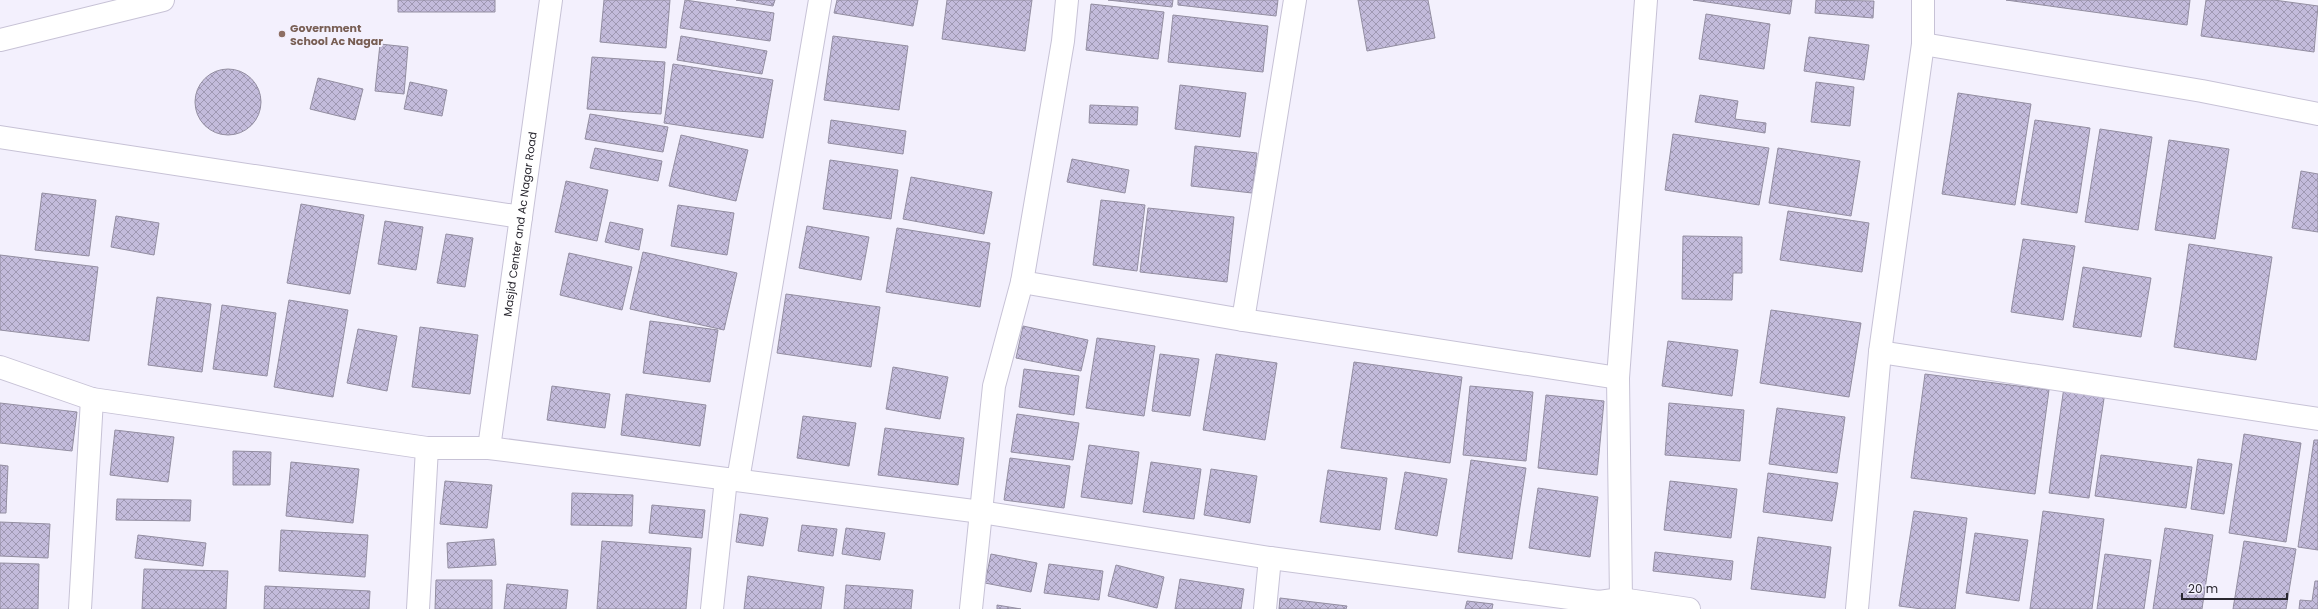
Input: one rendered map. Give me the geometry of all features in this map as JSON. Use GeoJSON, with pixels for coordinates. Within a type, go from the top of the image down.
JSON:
{"type":"FeatureCollection","features":[{"type":"Feature","properties":{"kind":"street"},"geometry":{"type":"LineString","coordinates":[[0,40],[163,0]]}},
{"type":"Feature","properties":{"kind":"street","name":"Masjid Center and Ac Nagar Road"},"geometry":{"type":"LineString","coordinates":[[489,448],[550,0]]}},
{"type":"Feature","properties":{"kind":"street"},"geometry":{"type":"LineString","coordinates":[[712,609],[732,480],[820,0]]}},
{"type":"Feature","properties":{"kind":"street"},"geometry":{"type":"LineString","coordinates":[[971,609],[994,386],[1022,282],[1063,41],[1067,0]]}},
{"type":"Feature","properties":{"kind":"street"},"geometry":{"type":"LineString","coordinates":[[1243,320],[1296,0]]}},
{"type":"Feature","properties":{"kind":"street"},"geometry":{"type":"LineString","coordinates":[[1621,598],[1618,378],[1646,0]]}},
{"type":"Feature","properties":{"kind":"street"},"geometry":{"type":"LineString","coordinates":[[1857,609],[1880,352],[1923,44],[1923,0]]}},
{"type":"Feature","properties":{"kind":"street"},"geometry":{"type":"LineString","coordinates":[[1923,44],[2202,91],[2318,114]]}},
{"type":"Feature","properties":{"kind":"street"},"geometry":{"type":"LineString","coordinates":[[0,137],[521,217]]}},
{"type":"Feature","properties":{"kind":"street"},"geometry":{"type":"LineString","coordinates":[[1022,282],[1243,320],[1618,378]]}},
{"type":"Feature","properties":{"kind":"street"},"geometry":{"type":"LineString","coordinates":[[1880,352],[2318,418]]}},
{"type":"Feature","properties":{"kind":"street"},"geometry":{"type":"LineString","coordinates":[[0,367],[92,399],[427,448],[489,448],[981,512],[1270,558],[1599,605],[1621,598],[1690,609]]}},
{"type":"Feature","properties":{"kind":"street"},"geometry":{"type":"LineString","coordinates":[[80,609],[92,399]]}},
{"type":"Feature","properties":{"kind":"street"},"geometry":{"type":"LineString","coordinates":[[418,609],[427,448]]}},
{"type":"Feature","properties":{"kind":"street"},"geometry":{"type":"LineString","coordinates":[[1264,609],[1270,558]]}},
{"type":"Feature","properties":{"kind":"building"},"geometry":{"type":"Polygon","coordinates":[[[398,0],[495,0],[495,12],[398,12],[398,0]]]}},
{"type":"Feature","properties":{"kind":"building"},"geometry":{"type":"Polygon","coordinates":[[[604,0],[670,0],[666,48],[600,42],[604,0]]]}},
{"type":"Feature","properties":{"kind":"building"},"geometry":{"type":"Polygon","coordinates":[[[685,0],[774,13],[770,41],[680,28],[685,0]]]}},
{"type":"Feature","properties":{"kind":"building"},"geometry":{"type":"Polygon","coordinates":[[[736,0],[775,0],[773,6],[736,0]]]}},
{"type":"Feature","properties":{"kind":"building"},"geometry":{"type":"Polygon","coordinates":[[[837,0],[918,0],[913,26],[834,13],[837,0]]]}},
{"type":"Feature","properties":{"kind":"building"},"geometry":{"type":"Polygon","coordinates":[[[947,0],[1032,0],[1025,51],[942,39],[947,0]]]}},
{"type":"Feature","properties":{"kind":"building"},"geometry":{"type":"Polygon","coordinates":[[[1108,0],[1173,0],[1172,7],[1108,0]]]}},
{"type":"Feature","properties":{"kind":"building"},"geometry":{"type":"Polygon","coordinates":[[[1178,0],[1278,0],[1276,16],[1178,5],[1178,0]]]}},
{"type":"Feature","properties":{"kind":"building"},"geometry":{"type":"Polygon","coordinates":[[[1358,0],[1428,0],[1435,38],[1367,51],[1358,0]]]}},
{"type":"Feature","properties":{"kind":"building"},"geometry":{"type":"Polygon","coordinates":[[[1693,0],[1792,0],[1790,14],[1693,0]]]}},
{"type":"Feature","properties":{"kind":"building"},"geometry":{"type":"Polygon","coordinates":[[[1816,0],[1874,1],[1873,18],[1815,13],[1816,0]]]}},
{"type":"Feature","properties":{"kind":"building"},"geometry":{"type":"Polygon","coordinates":[[[2006,0],[2190,0],[2187,25],[2006,0]]]}},
{"type":"Feature","properties":{"kind":"building"},"geometry":{"type":"Polygon","coordinates":[[[2206,0],[2274,0],[2318,6],[2314,52],[2201,36],[2206,0]]]}},
{"type":"Feature","properties":{"kind":"building"},"geometry":{"type":"Polygon","coordinates":[[[1091,4],[1164,12],[1158,59],[1086,50],[1091,4]]]}},
{"type":"Feature","properties":{"kind":"building"},"geometry":{"type":"Polygon","coordinates":[[[1706,14],[1770,24],[1764,69],[1699,59],[1706,14]]]}},
{"type":"Feature","properties":{"kind":"building"},"geometry":{"type":"Polygon","coordinates":[[[1173,15],[1268,26],[1263,72],[1168,62],[1173,15]]]}},
{"type":"Feature","properties":{"kind":"building"},"geometry":{"type":"Polygon","coordinates":[[[681,36],[767,51],[762,74],[677,60],[681,36]]]}},
{"type":"Feature","properties":{"kind":"building"},"geometry":{"type":"Polygon","coordinates":[[[833,36],[908,46],[899,110],[824,100],[833,36]]]}},
{"type":"Feature","properties":{"kind":"building"},"geometry":{"type":"Polygon","coordinates":[[[1809,37],[1869,45],[1864,80],[1804,71],[1809,37]]]}},
{"type":"Feature","properties":{"kind":"building"},"geometry":{"type":"Polygon","coordinates":[[[380,44],[408,47],[404,94],[375,91],[380,44]]]}},
{"type":"Feature","properties":{"kind":"building"},"geometry":{"type":"Polygon","coordinates":[[[592,57],[665,62],[661,114],[587,109],[592,57]]]}},
{"type":"Feature","properties":{"kind":"building"},"geometry":{"type":"Polygon","coordinates":[[[673,64],[773,80],[763,138],[664,123],[673,64]]]}},
{"type":"Feature","properties":{"kind":"building"},"geometry":{"type":"Polygon","coordinates":[[[228,69],[241,71],[251,79],[259,89],[261,102],[259,115],[251,125],[241,133],[228,135],[215,133],[205,125],[197,115],[195,102],[197,89],[205,79],[215,71],[228,69]]]}},
{"type":"Feature","properties":{"kind":"building"},"geometry":{"type":"Polygon","coordinates":[[[318,78],[363,89],[355,120],[310,109],[318,78]]]}},
{"type":"Feature","properties":{"kind":"building"},"geometry":{"type":"Polygon","coordinates":[[[410,82],[447,90],[442,116],[404,109],[410,82]]]}},
{"type":"Feature","properties":{"kind":"building"},"geometry":{"type":"Polygon","coordinates":[[[1816,82],[1854,87],[1850,126],[1811,122],[1816,82]]]}},
{"type":"Feature","properties":{"kind":"building"},"geometry":{"type":"Polygon","coordinates":[[[1180,85],[1246,93],[1240,137],[1175,129],[1180,85]]]}},
{"type":"Feature","properties":{"kind":"building"},"geometry":{"type":"Polygon","coordinates":[[[1958,93],[2031,104],[2015,205],[1942,194],[1958,93]]]}},
{"type":"Feature","properties":{"kind":"building"},"geometry":{"type":"Polygon","coordinates":[[[1700,95],[1738,101],[1735,119],[1766,123],[1765,133],[1695,122],[1700,95]]]}},
{"type":"Feature","properties":{"kind":"building"},"geometry":{"type":"Polygon","coordinates":[[[1090,105],[1138,107],[1137,125],[1089,123],[1090,105]]]}},
{"type":"Feature","properties":{"kind":"building"},"geometry":{"type":"Polygon","coordinates":[[[590,114],[668,127],[663,152],[585,139],[590,114]]]}},
{"type":"Feature","properties":{"kind":"building"},"geometry":{"type":"Polygon","coordinates":[[[831,120],[906,131],[903,154],[828,143],[831,120]]]}},
{"type":"Feature","properties":{"kind":"building"},"geometry":{"type":"Polygon","coordinates":[[[2035,120],[2090,128],[2077,213],[2021,204],[2035,120]]]}},
{"type":"Feature","properties":{"kind":"building"},"geometry":{"type":"Polygon","coordinates":[[[2100,129],[2152,137],[2138,230],[2085,222],[2100,129]]]}},
{"type":"Feature","properties":{"kind":"building"},"geometry":{"type":"Polygon","coordinates":[[[1673,134],[1769,148],[1759,205],[1665,190],[1673,134]]]}},
{"type":"Feature","properties":{"kind":"building"},"geometry":{"type":"Polygon","coordinates":[[[681,135],[748,150],[736,201],[669,186],[681,135]]]}},
{"type":"Feature","properties":{"kind":"building"},"geometry":{"type":"Polygon","coordinates":[[[2169,140],[2229,149],[2215,239],[2155,230],[2169,140]]]}},
{"type":"Feature","properties":{"kind":"building"},"geometry":{"type":"Polygon","coordinates":[[[1195,146],[1257,153],[1252,193],[1191,186],[1195,146]]]}},
{"type":"Feature","properties":{"kind":"building"},"geometry":{"type":"Polygon","coordinates":[[[595,148],[662,161],[658,181],[590,168],[595,148]]]}},
{"type":"Feature","properties":{"kind":"building"},"geometry":{"type":"Polygon","coordinates":[[[1778,148],[1860,161],[1851,216],[1769,203],[1778,148]]]}},
{"type":"Feature","properties":{"kind":"building"},"geometry":{"type":"Polygon","coordinates":[[[1072,159],[1129,170],[1125,193],[1067,182],[1072,159]]]}},
{"type":"Feature","properties":{"kind":"building"},"geometry":{"type":"Polygon","coordinates":[[[830,160],[898,170],[891,219],[823,209],[830,160]]]}},
{"type":"Feature","properties":{"kind":"building"},"geometry":{"type":"Polygon","coordinates":[[[2301,171],[2318,174],[2318,232],[2292,228],[2301,171]]]}},
{"type":"Feature","properties":{"kind":"building"},"geometry":{"type":"Polygon","coordinates":[[[911,177],[992,192],[984,234],[903,219],[911,177]]]}},
{"type":"Feature","properties":{"kind":"building"},"geometry":{"type":"Polygon","coordinates":[[[566,181],[608,190],[597,241],[555,232],[566,181]]]}},
{"type":"Feature","properties":{"kind":"building"},"geometry":{"type":"Polygon","coordinates":[[[42,193],[96,200],[89,256],[35,250],[42,193]]]}},
{"type":"Feature","properties":{"kind":"building"},"geometry":{"type":"Polygon","coordinates":[[[1101,200],[1145,205],[1137,271],[1093,265],[1101,200]]]}},
{"type":"Feature","properties":{"kind":"building"},"geometry":{"type":"Polygon","coordinates":[[[301,204],[364,215],[350,294],[287,283],[301,204]]]}},
{"type":"Feature","properties":{"kind":"building"},"geometry":{"type":"Polygon","coordinates":[[[678,205],[734,213],[727,255],[671,246],[678,205]]]}},
{"type":"Feature","properties":{"kind":"building"},"geometry":{"type":"Polygon","coordinates":[[[1148,208],[1234,217],[1227,282],[1140,272],[1148,208]]]}},
{"type":"Feature","properties":{"kind":"building"},"geometry":{"type":"Polygon","coordinates":[[[1788,211],[1869,223],[1862,272],[1780,260],[1788,211]]]}},
{"type":"Feature","properties":{"kind":"building"},"geometry":{"type":"Polygon","coordinates":[[[116,216],[159,223],[154,255],[111,247],[116,216]]]}},
{"type":"Feature","properties":{"kind":"building"},"geometry":{"type":"Polygon","coordinates":[[[385,221],[423,227],[416,270],[378,264],[385,221]]]}},
{"type":"Feature","properties":{"kind":"building"},"geometry":{"type":"Polygon","coordinates":[[[610,222],[643,229],[639,250],[605,242],[610,222]]]}},
{"type":"Feature","properties":{"kind":"building"},"geometry":{"type":"Polygon","coordinates":[[[807,226],[869,237],[861,280],[799,268],[807,226]]]}},
{"type":"Feature","properties":{"kind":"building"},"geometry":{"type":"Polygon","coordinates":[[[897,228],[990,243],[980,307],[886,292],[897,228]]]}},
{"type":"Feature","properties":{"kind":"building"},"geometry":{"type":"Polygon","coordinates":[[[446,234],[473,238],[465,287],[437,283],[446,234]]]}},
{"type":"Feature","properties":{"kind":"building"},"geometry":{"type":"Polygon","coordinates":[[[1683,236],[1742,237],[1742,273],[1733,273],[1732,300],[1682,299],[1683,236]]]}},
{"type":"Feature","properties":{"kind":"building"},"geometry":{"type":"Polygon","coordinates":[[[2023,239],[2075,246],[2063,320],[2011,312],[2023,239]]]}},
{"type":"Feature","properties":{"kind":"building"},"geometry":{"type":"Polygon","coordinates":[[[2189,244],[2272,257],[2256,360],[2174,347],[2189,244]]]}},
{"type":"Feature","properties":{"kind":"building"},"geometry":{"type":"Polygon","coordinates":[[[643,252],[737,273],[724,330],[630,309],[643,252]]]}},
{"type":"Feature","properties":{"kind":"building"},"geometry":{"type":"Polygon","coordinates":[[[569,253],[632,267],[622,310],[560,295],[569,253]]]}},
{"type":"Feature","properties":{"kind":"building"},"geometry":{"type":"Polygon","coordinates":[[[0,255],[98,267],[89,341],[0,330],[0,255]]]}},
{"type":"Feature","properties":{"kind":"building"},"geometry":{"type":"Polygon","coordinates":[[[2083,267],[2151,278],[2141,337],[2073,327],[2083,267]]]}},
{"type":"Feature","properties":{"kind":"building"},"geometry":{"type":"Polygon","coordinates":[[[786,294],[880,307],[871,367],[777,353],[786,294]]]}},
{"type":"Feature","properties":{"kind":"building"},"geometry":{"type":"Polygon","coordinates":[[[157,297],[211,304],[202,372],[148,365],[157,297]]]}},
{"type":"Feature","properties":{"kind":"building"},"geometry":{"type":"Polygon","coordinates":[[[289,300],[348,310],[333,397],[274,387],[289,300]]]}},
{"type":"Feature","properties":{"kind":"building"},"geometry":{"type":"Polygon","coordinates":[[[222,305],[276,313],[267,376],[213,369],[222,305]]]}},
{"type":"Feature","properties":{"kind":"building"},"geometry":{"type":"Polygon","coordinates":[[[1771,310],[1861,323],[1849,397],[1760,383],[1771,310]]]}},
{"type":"Feature","properties":{"kind":"building"},"geometry":{"type":"Polygon","coordinates":[[[650,321],[718,330],[710,382],[643,373],[650,321]]]}},
{"type":"Feature","properties":{"kind":"building"},"geometry":{"type":"Polygon","coordinates":[[[1023,326],[1088,340],[1081,371],[1016,358],[1023,326]]]}},
{"type":"Feature","properties":{"kind":"building"},"geometry":{"type":"Polygon","coordinates":[[[420,327],[478,335],[470,394],[412,387],[420,327]]]}},
{"type":"Feature","properties":{"kind":"building"},"geometry":{"type":"Polygon","coordinates":[[[358,329],[397,336],[387,391],[347,383],[358,329]]]}},
{"type":"Feature","properties":{"kind":"building"},"geometry":{"type":"Polygon","coordinates":[[[1097,338],[1155,346],[1144,416],[1086,408],[1097,338]]]}},
{"type":"Feature","properties":{"kind":"building"},"geometry":{"type":"Polygon","coordinates":[[[1668,341],[1738,350],[1732,396],[1662,386],[1668,341]]]}},
{"type":"Feature","properties":{"kind":"building"},"geometry":{"type":"Polygon","coordinates":[[[1160,354],[1199,359],[1190,416],[1152,411],[1160,354]]]}},
{"type":"Feature","properties":{"kind":"building"},"geometry":{"type":"Polygon","coordinates":[[[1216,354],[1277,363],[1265,440],[1203,430],[1216,354]]]}},
{"type":"Feature","properties":{"kind":"building"},"geometry":{"type":"Polygon","coordinates":[[[1354,362],[1462,377],[1450,463],[1341,448],[1354,362]]]}},
{"type":"Feature","properties":{"kind":"building"},"geometry":{"type":"Polygon","coordinates":[[[893,367],[948,377],[940,419],[886,409],[893,367]]]}},
{"type":"Feature","properties":{"kind":"building"},"geometry":{"type":"Polygon","coordinates":[[[1024,369],[1079,376],[1074,415],[1019,407],[1024,369]]]}},
{"type":"Feature","properties":{"kind":"building"},"geometry":{"type":"Polygon","coordinates":[[[1925,374],[2049,390],[2035,494],[1911,478],[1925,374]]]}},
{"type":"Feature","properties":{"kind":"building"},"geometry":{"type":"Polygon","coordinates":[[[552,386],[610,394],[605,428],[547,420],[552,386]]]}},
{"type":"Feature","properties":{"kind":"building"},"geometry":{"type":"Polygon","coordinates":[[[1470,386],[1533,392],[1526,461],[1463,455],[1470,386]]]}},
{"type":"Feature","properties":{"kind":"building"},"geometry":{"type":"Polygon","coordinates":[[[2064,387],[2105,392],[2089,498],[2049,493],[2064,387]]]}},
{"type":"Feature","properties":{"kind":"building"},"geometry":{"type":"Polygon","coordinates":[[[626,394],[706,405],[700,446],[621,435],[626,394]]]}},
{"type":"Feature","properties":{"kind":"building"},"geometry":{"type":"Polygon","coordinates":[[[1546,395],[1604,401],[1597,475],[1538,468],[1546,395]]]}},
{"type":"Feature","properties":{"kind":"building"},"geometry":{"type":"Polygon","coordinates":[[[0,403],[77,412],[72,451],[0,443],[0,403]]]}},
{"type":"Feature","properties":{"kind":"building"},"geometry":{"type":"Polygon","coordinates":[[[1669,403],[1744,410],[1740,461],[1665,455],[1669,403]]]}},
{"type":"Feature","properties":{"kind":"building"},"geometry":{"type":"Polygon","coordinates":[[[1777,408],[1845,417],[1837,473],[1769,464],[1777,408]]]}},
{"type":"Feature","properties":{"kind":"building"},"geometry":{"type":"Polygon","coordinates":[[[1017,414],[1079,423],[1073,460],[1011,452],[1017,414]]]}},
{"type":"Feature","properties":{"kind":"building"},"geometry":{"type":"Polygon","coordinates":[[[803,416],[856,423],[849,466],[797,458],[803,416]]]}},
{"type":"Feature","properties":{"kind":"building"},"geometry":{"type":"Polygon","coordinates":[[[885,428],[964,438],[958,485],[878,475],[885,428]]]}},
{"type":"Feature","properties":{"kind":"building"},"geometry":{"type":"Polygon","coordinates":[[[115,430],[174,437],[168,482],[110,475],[115,430]]]}},
{"type":"Feature","properties":{"kind":"building"},"geometry":{"type":"Polygon","coordinates":[[[2244,434],[2301,443],[2286,542],[2229,533],[2244,434]]]}},
{"type":"Feature","properties":{"kind":"building"},"geometry":{"type":"Polygon","coordinates":[[[2314,440],[2318,440],[2318,550],[2298,547],[2314,440]]]}},
{"type":"Feature","properties":{"kind":"building"},"geometry":{"type":"Polygon","coordinates":[[[1089,445],[1139,452],[1132,504],[1081,497],[1089,445]]]}},
{"type":"Feature","properties":{"kind":"building"},"geometry":{"type":"Polygon","coordinates":[[[233,451],[271,452],[270,485],[233,485],[233,451]]]}},
{"type":"Feature","properties":{"kind":"building"},"geometry":{"type":"Polygon","coordinates":[[[2101,455],[2192,467],[2186,508],[2095,496],[2101,455]]]}},
{"type":"Feature","properties":{"kind":"building"},"geometry":{"type":"Polygon","coordinates":[[[1010,458],[1070,466],[1064,508],[1004,500],[1010,458]]]}},
{"type":"Feature","properties":{"kind":"building"},"geometry":{"type":"Polygon","coordinates":[[[2198,459],[2232,464],[2224,514],[2191,509],[2198,459]]]}},
{"type":"Feature","properties":{"kind":"building"},"geometry":{"type":"Polygon","coordinates":[[[1471,460],[1526,468],[1512,559],[1458,552],[1471,460]]]}},
{"type":"Feature","properties":{"kind":"building"},"geometry":{"type":"Polygon","coordinates":[[[291,462],[359,469],[353,523],[286,516],[291,462]]]}},
{"type":"Feature","properties":{"kind":"building"},"geometry":{"type":"Polygon","coordinates":[[[1151,462],[1201,469],[1194,519],[1143,512],[1151,462]]]}},
{"type":"Feature","properties":{"kind":"building"},"geometry":{"type":"Polygon","coordinates":[[[0,465],[8,466],[6,513],[0,513],[0,465]]]}},
{"type":"Feature","properties":{"kind":"building"},"geometry":{"type":"Polygon","coordinates":[[[1211,469],[1257,476],[1250,523],[1204,515],[1211,469]]]}},
{"type":"Feature","properties":{"kind":"building"},"geometry":{"type":"Polygon","coordinates":[[[1328,470],[1387,478],[1380,530],[1320,522],[1328,470]]]}},
{"type":"Feature","properties":{"kind":"building"},"geometry":{"type":"Polygon","coordinates":[[[1405,472],[1447,479],[1437,536],[1395,529],[1405,472]]]}},
{"type":"Feature","properties":{"kind":"building"},"geometry":{"type":"Polygon","coordinates":[[[1768,473],[1838,483],[1832,521],[1763,512],[1768,473]]]}},
{"type":"Feature","properties":{"kind":"building"},"geometry":{"type":"Polygon","coordinates":[[[445,481],[492,485],[487,528],[440,524],[445,481]]]}},
{"type":"Feature","properties":{"kind":"building"},"geometry":{"type":"Polygon","coordinates":[[[1670,481],[1737,489],[1731,538],[1664,530],[1670,481]]]}},
{"type":"Feature","properties":{"kind":"building"},"geometry":{"type":"Polygon","coordinates":[[[1538,488],[1598,497],[1590,557],[1529,548],[1538,488]]]}},
{"type":"Feature","properties":{"kind":"building"},"geometry":{"type":"Polygon","coordinates":[[[572,493],[633,495],[632,526],[571,525],[572,493]]]}},
{"type":"Feature","properties":{"kind":"building"},"geometry":{"type":"Polygon","coordinates":[[[117,499],[191,500],[190,521],[116,520],[117,499]]]}},
{"type":"Feature","properties":{"kind":"building"},"geometry":{"type":"Polygon","coordinates":[[[652,505],[705,510],[702,538],[649,533],[652,505]]]}},
{"type":"Feature","properties":{"kind":"building"},"geometry":{"type":"Polygon","coordinates":[[[1914,511],[1967,518],[1955,609],[1922,609],[1899,606],[1914,511]]]}},
{"type":"Feature","properties":{"kind":"building"},"geometry":{"type":"Polygon","coordinates":[[[2043,511],[2104,519],[2092,609],[2030,609],[2043,511]]]}},
{"type":"Feature","properties":{"kind":"building"},"geometry":{"type":"Polygon","coordinates":[[[740,514],[768,518],[763,546],[736,542],[740,514]]]}},
{"type":"Feature","properties":{"kind":"building"},"geometry":{"type":"Polygon","coordinates":[[[0,522],[50,524],[48,558],[0,556],[0,522]]]}},
{"type":"Feature","properties":{"kind":"building"},"geometry":{"type":"Polygon","coordinates":[[[802,525],[837,529],[833,556],[798,551],[802,525]]]}},
{"type":"Feature","properties":{"kind":"building"},"geometry":{"type":"Polygon","coordinates":[[[846,528],[885,533],[880,560],[842,554],[846,528]]]}},
{"type":"Feature","properties":{"kind":"building"},"geometry":{"type":"Polygon","coordinates":[[[2165,528],[2213,535],[2202,609],[2153,609],[2165,528]]]}},
{"type":"Feature","properties":{"kind":"building"},"geometry":{"type":"Polygon","coordinates":[[[281,530],[368,535],[365,577],[279,571],[281,530]]]}},
{"type":"Feature","properties":{"kind":"building"},"geometry":{"type":"Polygon","coordinates":[[[1975,533],[2028,540],[2019,601],[1966,593],[1975,533]]]}},
{"type":"Feature","properties":{"kind":"building"},"geometry":{"type":"Polygon","coordinates":[[[138,535],[206,543],[203,566],[135,558],[138,535]]]}},
{"type":"Feature","properties":{"kind":"building"},"geometry":{"type":"Polygon","coordinates":[[[1758,537],[1831,547],[1825,598],[1751,589],[1758,537]]]}},
{"type":"Feature","properties":{"kind":"building"},"geometry":{"type":"Polygon","coordinates":[[[494,539],[496,565],[448,568],[447,543],[494,539]]]}},
{"type":"Feature","properties":{"kind":"building"},"geometry":{"type":"Polygon","coordinates":[[[602,541],[691,548],[686,609],[597,609],[602,541]]]}},
{"type":"Feature","properties":{"kind":"building"},"geometry":{"type":"Polygon","coordinates":[[[2244,541],[2296,549],[2286,609],[2233,609],[2244,541]]]}},
{"type":"Feature","properties":{"kind":"building"},"geometry":{"type":"Polygon","coordinates":[[[1655,552],[1733,561],[1731,580],[1653,571],[1655,552]]]}},
{"type":"Feature","properties":{"kind":"building"},"geometry":{"type":"Polygon","coordinates":[[[991,554],[1037,563],[1031,592],[985,583],[991,554]]]}},
{"type":"Feature","properties":{"kind":"building"},"geometry":{"type":"Polygon","coordinates":[[[2105,554],[2151,560],[2144,609],[2097,609],[2105,554]]]}},
{"type":"Feature","properties":{"kind":"building"},"geometry":{"type":"Polygon","coordinates":[[[0,563],[39,564],[38,609],[0,609],[0,563]]]}},
{"type":"Feature","properties":{"kind":"building"},"geometry":{"type":"Polygon","coordinates":[[[1049,564],[1103,571],[1099,600],[1044,593],[1049,564]]]}},
{"type":"Feature","properties":{"kind":"building"},"geometry":{"type":"Polygon","coordinates":[[[1116,565],[1164,577],[1157,608],[1108,596],[1116,565]]]}},
{"type":"Feature","properties":{"kind":"building"},"geometry":{"type":"Polygon","coordinates":[[[144,569],[228,571],[226,609],[142,609],[144,569]]]}},
{"type":"Feature","properties":{"kind":"building"},"geometry":{"type":"Polygon","coordinates":[[[748,576],[824,587],[821,609],[744,609],[748,576]]]}},
{"type":"Feature","properties":{"kind":"building"},"geometry":{"type":"Polygon","coordinates":[[[1180,579],[1244,589],[1241,609],[1175,609],[1180,579]]]}},
{"type":"Feature","properties":{"kind":"building"},"geometry":{"type":"Polygon","coordinates":[[[436,580],[492,580],[492,609],[435,609],[436,580]]]}},
{"type":"Feature","properties":{"kind":"building"},"geometry":{"type":"Polygon","coordinates":[[[2315,581],[2318,581],[2318,609],[2299,609],[2300,600],[2312,601],[2315,581]]]}},
{"type":"Feature","properties":{"kind":"building"},"geometry":{"type":"Polygon","coordinates":[[[507,584],[568,590],[566,609],[504,609],[507,584]]]}},
{"type":"Feature","properties":{"kind":"building"},"geometry":{"type":"Polygon","coordinates":[[[846,585],[913,590],[911,609],[844,609],[846,585]]]}},
{"type":"Feature","properties":{"kind":"building"},"geometry":{"type":"Polygon","coordinates":[[[265,586],[370,591],[369,609],[264,609],[265,586]]]}},
{"type":"Feature","properties":{"kind":"building"},"geometry":{"type":"Polygon","coordinates":[[[1280,598],[1347,606],[1346,609],[1279,609],[1280,598]]]}},
{"type":"Feature","properties":{"kind":"building"},"geometry":{"type":"Polygon","coordinates":[[[1467,601],[1493,604],[1492,609],[1465,609],[1467,601]]]}},
{"type":"Feature","properties":{"kind":"building"},"geometry":{"type":"Polygon","coordinates":[[[997,605],[1021,609],[997,609],[997,605]]]}},
{"type":"Feature","properties":{"kind":"place","name":"Government School Ac Nagar"},"geometry":{"type":"Point","coordinates":[282,34]}}]}
